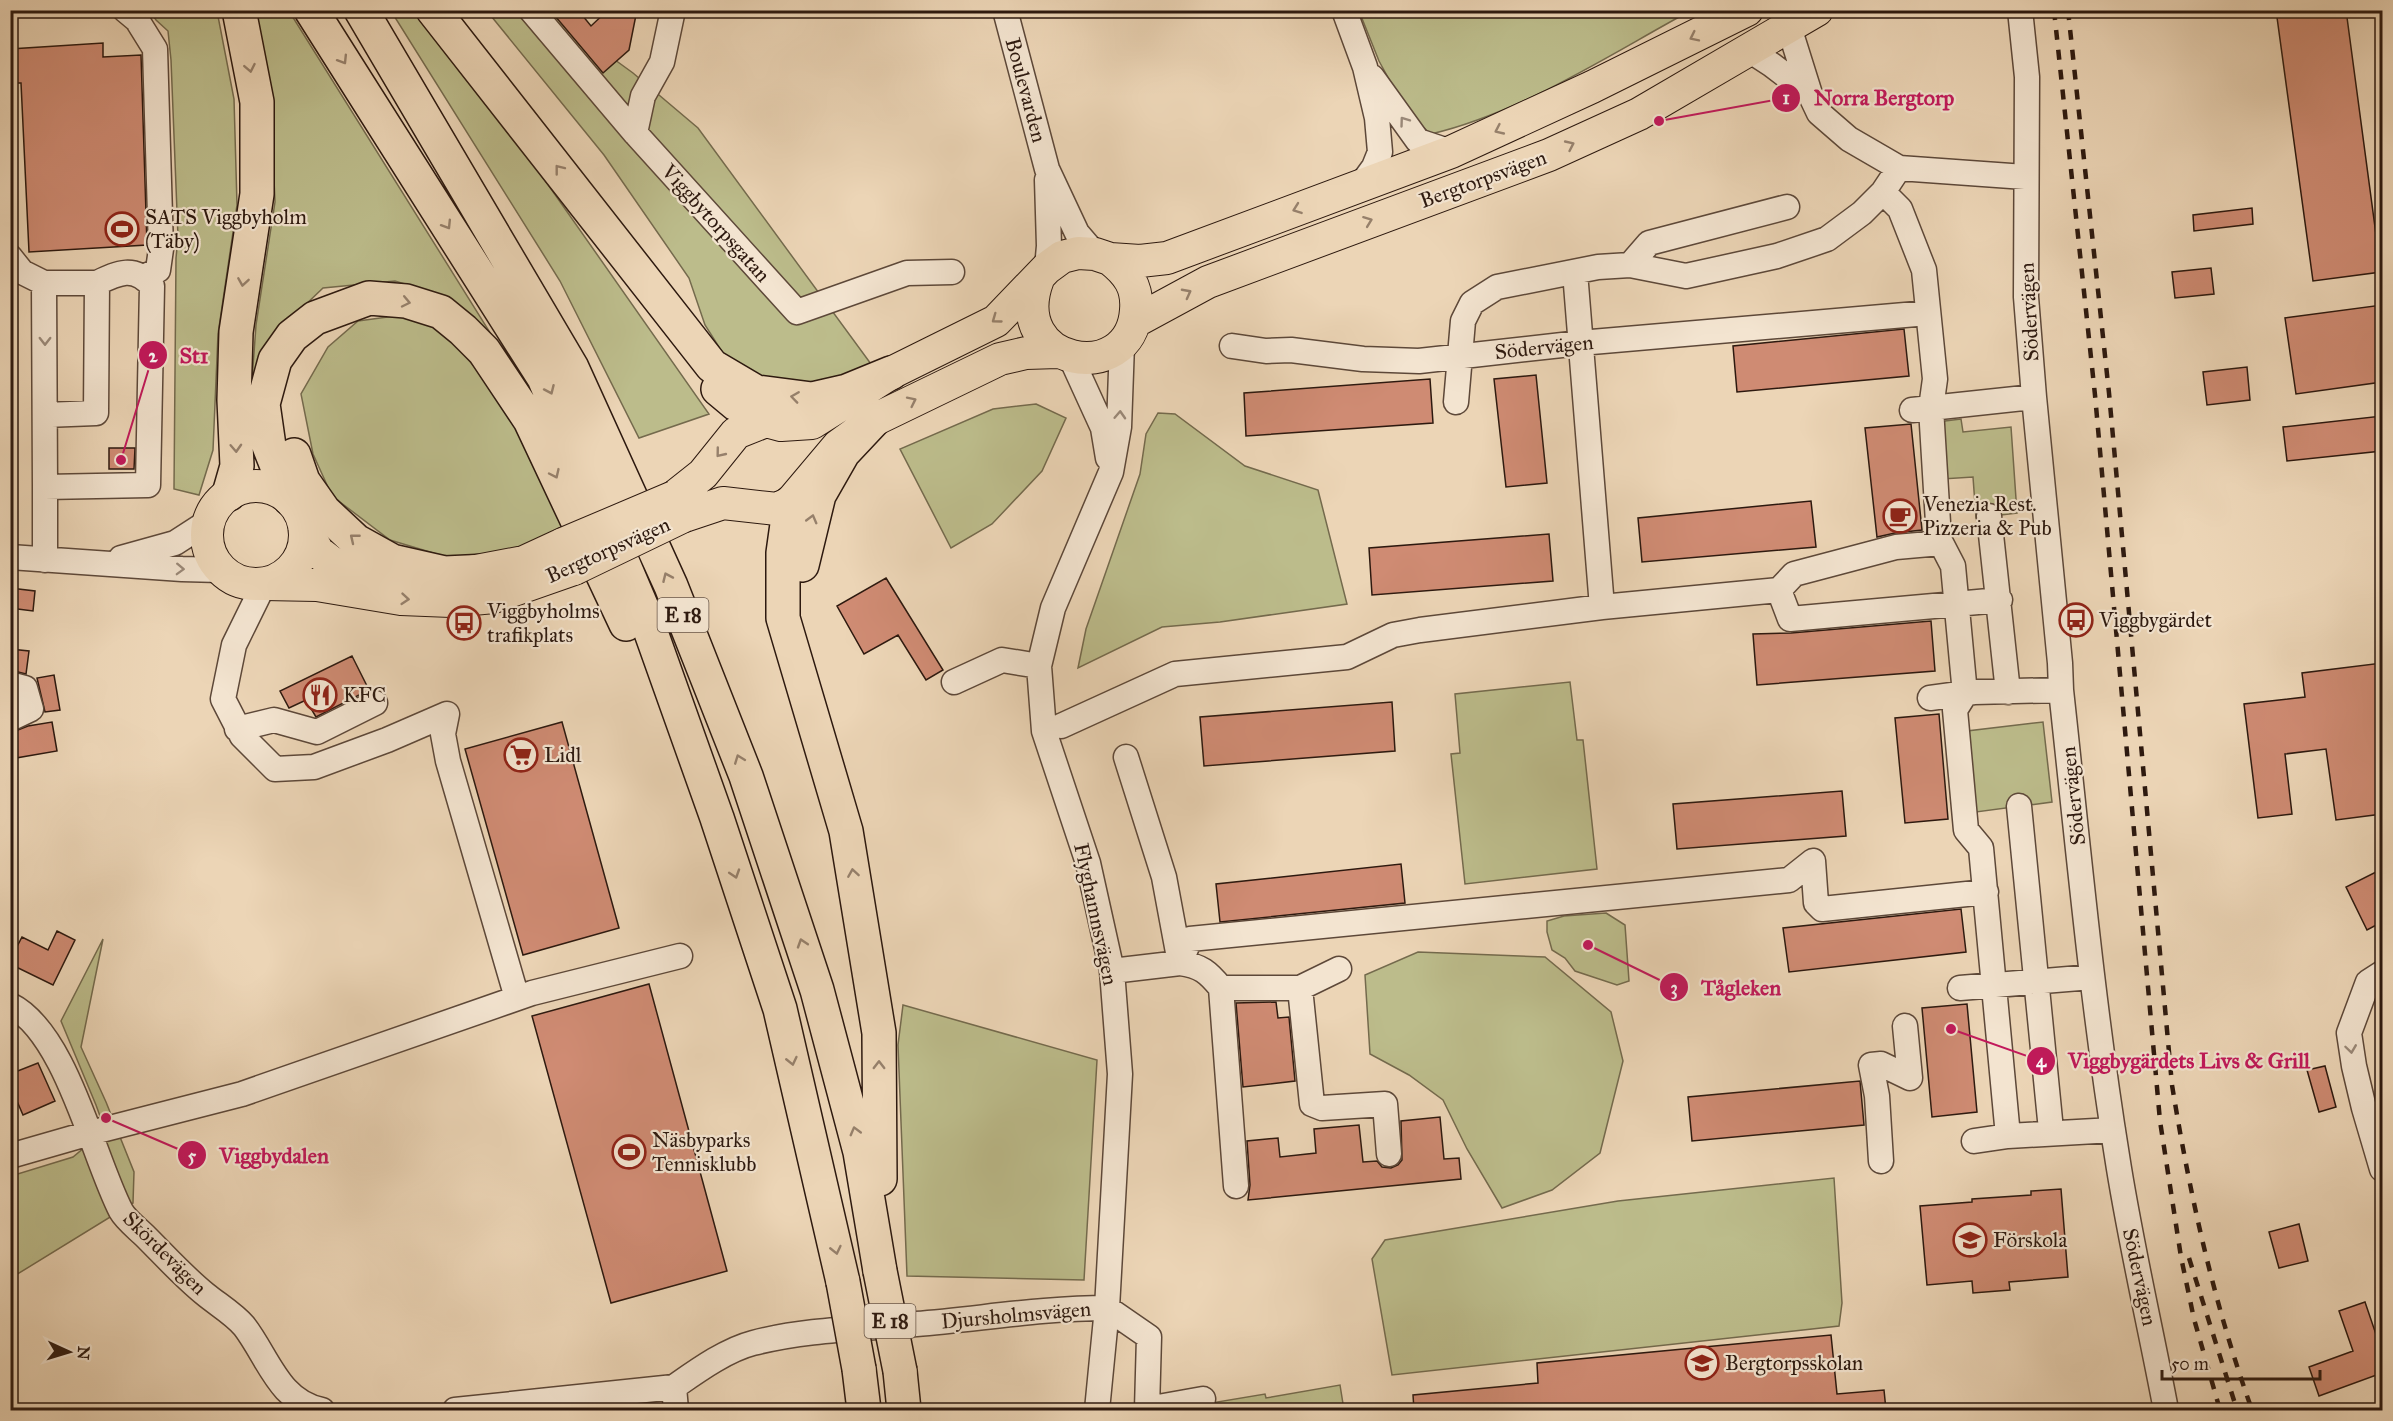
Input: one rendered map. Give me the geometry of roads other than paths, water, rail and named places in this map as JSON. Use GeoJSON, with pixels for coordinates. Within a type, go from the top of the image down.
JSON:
{"type":"FeatureCollection","features":[{"type":"Feature","properties":{"kind":"highway"},"geometry":{"type":"LineString","coordinates":[[229,494],[237,466],[234,400],[236,332],[257,194],[257,102],[239,10]]}},
{"type":"Feature","properties":{"kind":"highway","name":"E 18"},"geometry":{"type":"LineString","coordinates":[[311,10],[544,378],[643,610],[717,818],[780,1009],[843,1282],[864,1410]]}},
{"type":"Feature","properties":{"kind":"highway","name":"E 18"},"geometry":{"type":"LineString","coordinates":[[361,10],[572,368],[671,586],[746,776],[817,990],[860,1152],[900,1371],[904,1410]]}},
{"type":"Feature","properties":{"kind":"highway"},"geometry":{"type":"LineString","coordinates":[[433,10],[712,366],[756,392],[812,399],[847,391],[891,373]]}},
{"type":"Feature","properties":{"kind":"highway"},"geometry":{"type":"LineString","coordinates":[[595,215],[660,316],[705,377],[736,404],[774,423]]}},
{"type":"Feature","properties":{"kind":"highway"},"geometry":{"type":"LineString","coordinates":[[297,513],[268,446],[263,404],[274,360],[292,336],[315,318],[369,298],[406,301],[441,312],[484,351],[530,420],[717,818]]}},
{"type":"Feature","properties":{"kind":"highway"},"geometry":{"type":"LineString","coordinates":[[349,304],[313,327],[296,351],[285,386],[287,438],[303,481],[324,511],[356,541],[392,561],[445,573],[488,570]]}},
{"type":"Feature","properties":{"kind":"highway"},"geometry":{"type":"LineString","coordinates":[[794,660],[802,555],[819,495],[843,453],[874,420]]}},
{"type":"Feature","properties":{"kind":"highway"},"geometry":{"type":"LineString","coordinates":[[796,496],[783,553],[783,618],[846,831],[879,1033],[880,1271]]}},
{"type":"Feature","properties":{"kind":"main road","name":"Bergtorpsvägen"},"geometry":{"type":"LineString","coordinates":[[679,507],[736,433],[774,423],[812,423],[891,373],[996,321],[1062,257],[1078,253],[1140,261],[1167,258],[1450,152],[1592,87],[1747,10]]}},
{"type":"Feature","properties":{"kind":"main road","name":"Bergtorpsvägen"},"geometry":{"type":"LineString","coordinates":[[264,584],[317,585],[401,599],[451,601],[494,597],[568,557],[679,507],[723,503],[777,509],[796,496],[838,446],[874,420],[1000,358],[1026,353],[1086,359],[1107,354],[1129,332],[1208,282],[1549,155],[1639,114],[1817,10]]}},
{"type":"Feature","properties":{"kind":"main road"},"geometry":{"type":"LineString","coordinates":[[1103,257],[1123,269],[1132,283],[1137,298],[1129,332]]}},
{"type":"Feature","properties":{"kind":"main road"},"geometry":{"type":"LineString","coordinates":[[1043,274],[1032,295],[1032,312],[1036,329],[1046,342],[1064,355]]}},
{"type":"Feature","properties":{"kind":"main road"},"geometry":{"type":"LineString","coordinates":[[774,423],[794,438],[804,453],[805,471],[796,496]]}},
{"type":"Feature","properties":{"kind":"main road"},"geometry":{"type":"LineString","coordinates":[[260,486],[276,490],[297,513],[305,544],[295,566],[276,581],[264,584],[235,580],[220,570],[210,555],[209,521],[216,505],[229,494],[244,487],[260,486]]}},
{"type":"Feature","properties":{"kind":"main road","name":"Bergtorpsvägen"},"geometry":{"type":"LineString","coordinates":[[297,513],[318,552],[331,562],[348,568],[429,580],[524,562],[568,557]]}},
{"type":"Feature","properties":{"kind":"street"},"geometry":{"type":"LineString","coordinates":[[124,10],[137,20],[155,49],[161,249],[158,270],[144,278]]}},
{"type":"Feature","properties":{"kind":"street","name":"Viggbytorpsgatan"},"geometry":{"type":"LineString","coordinates":[[531,10],[635,133],[797,312],[907,273],[952,272]]}},
{"type":"Feature","properties":{"kind":"street"},"geometry":{"type":"LineString","coordinates":[[635,133],[643,96],[662,62],[673,10]]}},
{"type":"Feature","properties":{"kind":"street","name":"Boulevarden"},"geometry":{"type":"LineString","coordinates":[[1005,10],[1047,169],[1077,233],[1103,257]]}},
{"type":"Feature","properties":{"kind":"street"},"geometry":{"type":"LineString","coordinates":[[1344,10],[1365,67],[1377,118],[1380,152],[1374,167],[1361,185]]}},
{"type":"Feature","properties":{"kind":"street","name":"Södervägen"},"geometry":{"type":"LineString","coordinates":[[2020,10],[2027,77],[2026,297],[2061,690],[2092,977],[2113,1130],[2122,1190],[2166,1410]]}},
{"type":"Feature","properties":{"kind":"street"},"geometry":{"type":"LineString","coordinates":[[1789,27],[1810,94],[1820,113],[1849,139],[1899,168],[2025,177]]}},
{"type":"Feature","properties":{"kind":"street"},"geometry":{"type":"LineString","coordinates":[[1749,50],[1772,64],[1810,94]]}},
{"type":"Feature","properties":{"kind":"street"},"geometry":{"type":"LineString","coordinates":[[1365,67],[1418,141],[1450,152]]}},
{"type":"Feature","properties":{"kind":"street"},"geometry":{"type":"LineString","coordinates":[[1456,402],[1458,356],[1463,321],[1472,303],[1497,287],[1598,267],[1630,266],[1686,276],[1777,256],[1827,239],[1862,213],[1883,192],[1899,168]]}},
{"type":"Feature","properties":{"kind":"street","name":"Boulevarden"},"geometry":{"type":"LineString","coordinates":[[1043,274],[1049,246],[1047,169]]}},
{"type":"Feature","properties":{"kind":"street"},"geometry":{"type":"LineString","coordinates":[[1883,192],[1900,208],[1924,270],[1935,379],[1922,409],[1939,539],[1953,566],[1965,694],[1956,711],[1966,831],[1981,848],[2008,1136]]}},
{"type":"Feature","properties":{"kind":"street"},"geometry":{"type":"LineString","coordinates":[[1630,266],[1649,243],[1787,207]]}},
{"type":"Feature","properties":{"kind":"street"},"geometry":{"type":"LineString","coordinates":[[10,257],[22,272],[44,283],[97,283],[121,272],[144,278],[152,286],[148,485],[45,487]]}},
{"type":"Feature","properties":{"kind":"street"},"geometry":{"type":"LineString","coordinates":[[1575,272],[1602,607]]}},
{"type":"Feature","properties":{"kind":"street"},"geometry":{"type":"LineString","coordinates":[[44,283],[45,560]]}},
{"type":"Feature","properties":{"kind":"street"},"geometry":{"type":"LineString","coordinates":[[45,415],[96,413],[97,283]]}},
{"type":"Feature","properties":{"kind":"street","name":"Södervägen"},"geometry":{"type":"LineString","coordinates":[[1232,346],[1266,351],[1291,350],[1363,359],[1419,362],[1580,344],[1928,313]]}},
{"type":"Feature","properties":{"kind":"street","name":"Flyghamnsvägen"},"geometry":{"type":"LineString","coordinates":[[1097,1410],[1107,1308],[1120,1074],[1112,971],[1088,862],[1044,731],[1039,666],[1053,608],[1111,472],[1119,427],[1129,332]]}},
{"type":"Feature","properties":{"kind":"street"},"geometry":{"type":"LineString","coordinates":[[1064,355],[1103,428],[1111,472]]}},
{"type":"Feature","properties":{"kind":"street"},"geometry":{"type":"LineString","coordinates":[[1922,409],[2034,397]]}},
{"type":"Feature","properties":{"kind":"street"},"geometry":{"type":"LineString","coordinates":[[1989,516],[2000,600],[2008,692]]}},
{"type":"Feature","properties":{"kind":"street"},"geometry":{"type":"LineString","coordinates":[[101,563],[175,543],[209,521]]}},
{"type":"Feature","properties":{"kind":"street"},"geometry":{"type":"LineString","coordinates":[[1061,726],[1175,674],[1347,657],[1394,635],[1420,630],[1602,607],[1779,590],[1794,574],[1896,547],[1941,543]]}},
{"type":"Feature","properties":{"kind":"street"},"geometry":{"type":"LineString","coordinates":[[10,557],[220,570]]}},
{"type":"Feature","properties":{"kind":"street"},"geometry":{"type":"LineString","coordinates":[[264,584],[234,645],[223,699],[237,729],[274,769],[314,767],[387,740],[447,714],[443,734],[448,761],[518,998]]}},
{"type":"Feature","properties":{"kind":"street"},"geometry":{"type":"LineString","coordinates":[[1779,590],[1790,619],[2000,600]]}},
{"type":"Feature","properties":{"kind":"street"},"geometry":{"type":"LineString","coordinates":[[954,682],[1002,660],[1039,666]]}},
{"type":"Feature","properties":{"kind":"street"},"geometry":{"type":"LineString","coordinates":[[10,684],[25,688],[31,709],[10,719]]}},
{"type":"Feature","properties":{"kind":"street"},"geometry":{"type":"LineString","coordinates":[[1930,698],[1965,694],[2061,690]]}},
{"type":"Feature","properties":{"kind":"street"},"geometry":{"type":"LineString","coordinates":[[237,729],[274,720],[317,732],[375,703]]}},
{"type":"Feature","properties":{"kind":"street"},"geometry":{"type":"LineString","coordinates":[[1126,757],[1164,877],[1180,963]]}},
{"type":"Feature","properties":{"kind":"street"},"geometry":{"type":"LineString","coordinates":[[2019,806],[2050,1120]]}},
{"type":"Feature","properties":{"kind":"street"},"geometry":{"type":"LineString","coordinates":[[1180,963],[1190,939],[1790,880],[1813,861],[1816,903],[1822,909],[1986,892]]}},
{"type":"Feature","properties":{"kind":"street"},"geometry":{"type":"LineString","coordinates":[[10,1156],[90,1132],[242,1094],[518,998],[680,956]]}},
{"type":"Feature","properties":{"kind":"street"},"geometry":{"type":"LineString","coordinates":[[1112,971],[1180,963],[1196,965],[1207,971],[1221,988],[1236,1186]]}},
{"type":"Feature","properties":{"kind":"street"},"geometry":{"type":"LineString","coordinates":[[1221,988],[1300,988],[1339,969]]}},
{"type":"Feature","properties":{"kind":"street"},"geometry":{"type":"LineString","coordinates":[[2382,973],[2368,982],[2349,1033],[2361,1097],[2382,1169]]}},
{"type":"Feature","properties":{"kind":"street"},"geometry":{"type":"LineString","coordinates":[[1960,988],[1994,987],[2092,977]]}},
{"type":"Feature","properties":{"kind":"street"},"geometry":{"type":"LineString","coordinates":[[1300,988],[1312,1104],[1322,1108],[1385,1104],[1389,1154]]}},
{"type":"Feature","properties":{"kind":"street","name":"Skördevägen"},"geometry":{"type":"LineString","coordinates":[[10,1005],[20,1010],[38,1027],[56,1056],[90,1132],[122,1213],[201,1291],[243,1325],[279,1384],[310,1408],[322,1410]]}},
{"type":"Feature","properties":{"kind":"street"},"geometry":{"type":"LineString","coordinates":[[1881,1161],[1877,1096],[1871,1065],[1881,1064],[1910,1078],[1905,1026]]}},
{"type":"Feature","properties":{"kind":"street"},"geometry":{"type":"LineString","coordinates":[[1974,1141],[2008,1136],[2113,1130]]}},
{"type":"Feature","properties":{"kind":"street","name":"Djursholmsvägen"},"geometry":{"type":"LineString","coordinates":[[675,1399],[700,1368],[751,1343],[815,1331],[916,1324],[1074,1308],[1107,1308]]}},
{"type":"Feature","properties":{"kind":"street"},"geometry":{"type":"LineString","coordinates":[[1107,1308],[1149,1337],[1147,1409],[1203,1399]]}},
{"type":"Feature","properties":{"kind":"street"},"geometry":{"type":"LineString","coordinates":[[455,1410],[675,1399]]}},
{"type":"Feature","properties":{"kind":"railway"},"geometry":{"type":"LineString","coordinates":[[2054,10],[2095,395],[2160,1121],[2181,1257],[2194,1319],[2220,1410]]}},
{"type":"Feature","properties":{"kind":"railway"},"geometry":{"type":"LineString","coordinates":[[2068,10],[2109,393],[2172,1085],[2204,1249],[2226,1330],[2252,1410]]}},
{"type":"Feature","properties":{"kind":"railway"},"geometry":{"type":"LineString","coordinates":[[2189,1258],[2237,1410]]}},
{"type":"Feature","properties":{"kind":"place","name":"Norra Bergtorp"},"geometry":{"type":"Point","coordinates":[1659,121]}},
{"type":"Feature","properties":{"kind":"place","name":"SATS Viggbyholm (Täby)"},"geometry":{"type":"Point","coordinates":[122,229]}},
{"type":"Feature","properties":{"kind":"place","name":"St1"},"geometry":{"type":"Point","coordinates":[121,460]}},
{"type":"Feature","properties":{"kind":"place","name":"Venezia Rest. Pizzeria & Pub"},"geometry":{"type":"Point","coordinates":[1900,516]}},
{"type":"Feature","properties":{"kind":"place","name":"Viggbygärdet"},"geometry":{"type":"Point","coordinates":[2076,620]}},
{"type":"Feature","properties":{"kind":"place","name":"Viggbyholms trafikplats"},"geometry":{"type":"Point","coordinates":[464,623]}},
{"type":"Feature","properties":{"kind":"place","name":"KFC"},"geometry":{"type":"Point","coordinates":[320,695]}},
{"type":"Feature","properties":{"kind":"place","name":"Lidl"},"geometry":{"type":"Point","coordinates":[521,755]}},
{"type":"Feature","properties":{"kind":"place","name":"Tågleken"},"geometry":{"type":"Point","coordinates":[1588,945]}},
{"type":"Feature","properties":{"kind":"place","name":"Viggbygärdets Livs & Grill"},"geometry":{"type":"Point","coordinates":[1951,1029]}},
{"type":"Feature","properties":{"kind":"place","name":"Viggbydalen"},"geometry":{"type":"Point","coordinates":[106,1118]}},
{"type":"Feature","properties":{"kind":"place","name":"Näsbyparks Tennisklubb"},"geometry":{"type":"Point","coordinates":[629,1152]}},
{"type":"Feature","properties":{"kind":"place","name":"Förskola"},"geometry":{"type":"Point","coordinates":[1970,1240]}},
{"type":"Feature","properties":{"kind":"place","name":"Bergtorpsskolan"},"geometry":{"type":"Point","coordinates":[1702,1363]}}]}
